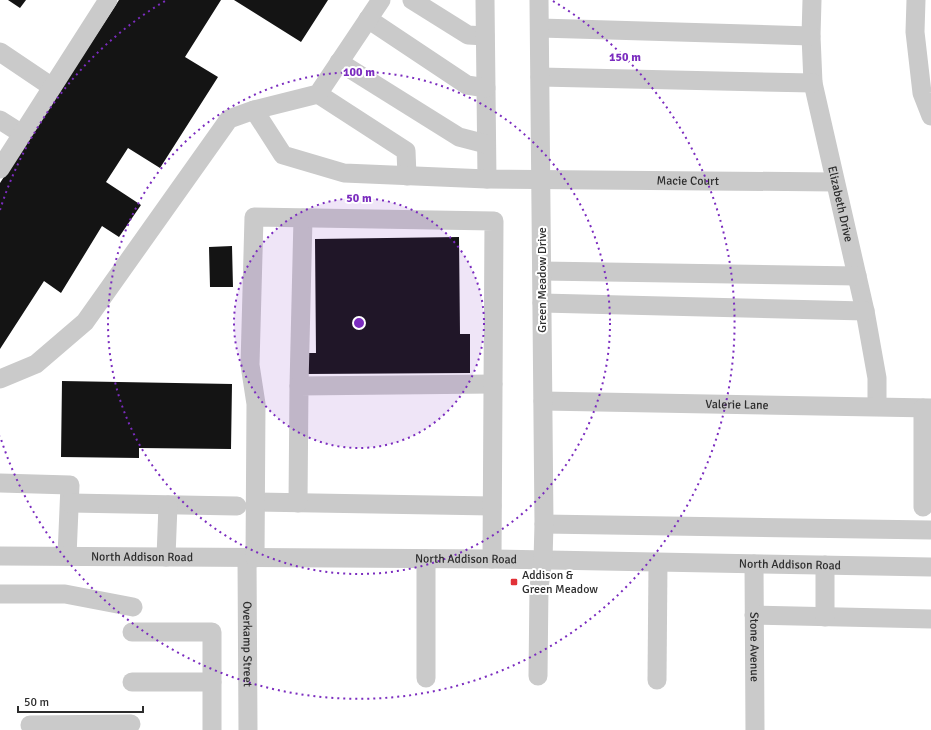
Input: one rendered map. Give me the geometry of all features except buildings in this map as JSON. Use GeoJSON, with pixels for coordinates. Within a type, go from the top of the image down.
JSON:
{"type":"FeatureCollection","features":[{"type":"Feature","properties":{"kind":"street"},"geometry":{"type":"LineString","coordinates":[[0,169],[108,0]]}},
{"type":"Feature","properties":{"kind":"street"},"geometry":{"type":"LineString","coordinates":[[0,379],[36,364],[85,322],[230,119],[254,110],[318,94],[380,0]]}},
{"type":"Feature","properties":{"kind":"street"},"geometry":{"type":"LineString","coordinates":[[412,0],[468,35],[485,36]]}},
{"type":"Feature","properties":{"kind":"street"},"geometry":{"type":"LineString","coordinates":[[485,0],[487,179]]}},
{"type":"Feature","properties":{"kind":"street","name":"Green Meadow Drive"},"geometry":{"type":"LineString","coordinates":[[538,676],[539,587],[543,560],[544,524],[542,179],[539,0]]}},
{"type":"Feature","properties":{"kind":"street","name":"Elizabeth Drive"},"geometry":{"type":"LineString","coordinates":[[812,0],[811,36],[813,83],[865,311],[877,378],[877,406]]}},
{"type":"Feature","properties":{"kind":"street"},"geometry":{"type":"LineString","coordinates":[[916,0],[915,32],[922,93],[931,116]]}},
{"type":"Feature","properties":{"kind":"street"},"geometry":{"type":"LineString","coordinates":[[368,19],[467,85],[486,88]]}},
{"type":"Feature","properties":{"kind":"street"},"geometry":{"type":"LineString","coordinates":[[540,28],[811,36]]}},
{"type":"Feature","properties":{"kind":"street"},"geometry":{"type":"LineString","coordinates":[[0,52],[52,87]]}},
{"type":"Feature","properties":{"kind":"street"},"geometry":{"type":"LineString","coordinates":[[339,62],[459,137],[486,144]]}},
{"type":"Feature","properties":{"kind":"street"},"geometry":{"type":"LineString","coordinates":[[540,77],[813,83]]}},
{"type":"Feature","properties":{"kind":"street"},"geometry":{"type":"LineString","coordinates":[[318,94],[406,151],[407,176]]}},
{"type":"Feature","properties":{"kind":"street","name":"Macie Court"},"geometry":{"type":"LineString","coordinates":[[254,110],[283,155],[344,173],[487,179],[835,182]]}},
{"type":"Feature","properties":{"kind":"street"},"geometry":{"type":"LineString","coordinates":[[0,120],[22,134]]}},
{"type":"Feature","properties":{"kind":"street","name":"Overkamp Street"},"geometry":{"type":"LineString","coordinates":[[248,730],[251,558],[256,502],[256,404],[250,365],[254,217],[303,218]]}},
{"type":"Feature","properties":{"kind":"street"},"geometry":{"type":"LineString","coordinates":[[298,503],[303,218],[494,220],[492,559]]}},
{"type":"Feature","properties":{"kind":"street"},"geometry":{"type":"LineString","coordinates":[[542,271],[857,276]]}},
{"type":"Feature","properties":{"kind":"street"},"geometry":{"type":"LineString","coordinates":[[542,303],[865,311]]}},
{"type":"Feature","properties":{"kind":"street"},"geometry":{"type":"LineString","coordinates":[[299,386],[493,384]]}},
{"type":"Feature","properties":{"kind":"street","name":"Valerie Lane"},"geometry":{"type":"LineString","coordinates":[[543,402],[877,406],[927,408]]}},
{"type":"Feature","properties":{"kind":"street"},"geometry":{"type":"LineString","coordinates":[[923,507],[927,408]]}},
{"type":"Feature","properties":{"kind":"street"},"geometry":{"type":"LineString","coordinates":[[0,483],[70,485],[67,556]]}},
{"type":"Feature","properties":{"kind":"street"},"geometry":{"type":"LineString","coordinates":[[256,502],[492,506]]}},
{"type":"Feature","properties":{"kind":"street"},"geometry":{"type":"LineString","coordinates":[[70,503],[237,506]]}},
{"type":"Feature","properties":{"kind":"street"},"geometry":{"type":"LineString","coordinates":[[166,557],[168,504]]}},
{"type":"Feature","properties":{"kind":"street"},"geometry":{"type":"LineString","coordinates":[[544,524],[931,530]]}},
{"type":"Feature","properties":{"kind":"street","name":"North Addison Road"},"geometry":{"type":"LineString","coordinates":[[0,556],[426,558],[931,567]]}},
{"type":"Feature","properties":{"kind":"street"},"geometry":{"type":"LineString","coordinates":[[426,558],[426,678]]}},
{"type":"Feature","properties":{"kind":"street"},"geometry":{"type":"LineString","coordinates":[[657,680],[658,562]]}},
{"type":"Feature","properties":{"kind":"street","name":"Stone Avenue"},"geometry":{"type":"LineString","coordinates":[[754,564],[755,730]]}},
{"type":"Feature","properties":{"kind":"street"},"geometry":{"type":"LineString","coordinates":[[825,565],[825,617]]}},
{"type":"Feature","properties":{"kind":"street"},"geometry":{"type":"LineString","coordinates":[[0,594],[65,594],[133,608]]}},
{"type":"Feature","properties":{"kind":"street"},"geometry":{"type":"LineString","coordinates":[[754,615],[931,619]]}},
{"type":"Feature","properties":{"kind":"street"},"geometry":{"type":"LineString","coordinates":[[132,632],[212,632],[212,730]]}},
{"type":"Feature","properties":{"kind":"street"},"geometry":{"type":"LineString","coordinates":[[132,682],[212,682]]}},
{"type":"Feature","properties":{"kind":"street"},"geometry":{"type":"LineString","coordinates":[[30,725],[131,724]]}},
{"type":"Feature","properties":{"kind":"place","name":"Addison & Green Meadow"},"geometry":{"type":"Point","coordinates":[514,582]}}]}
